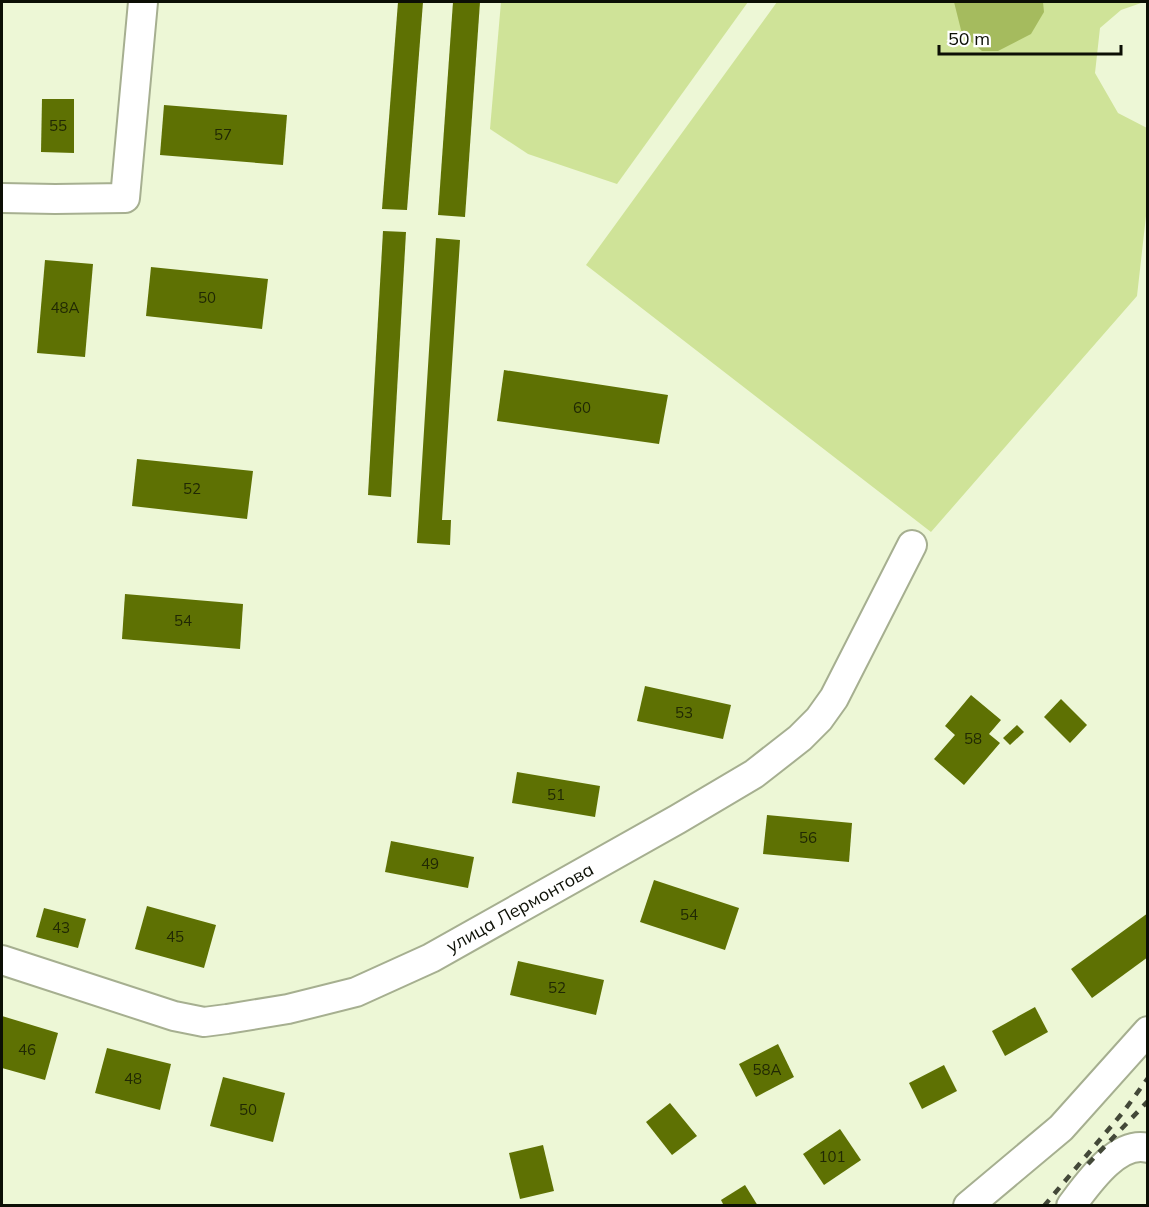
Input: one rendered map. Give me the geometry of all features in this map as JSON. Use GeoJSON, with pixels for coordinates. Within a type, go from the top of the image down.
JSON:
{"type":"FeatureCollection","features":[{"type":"Feature","properties":{"kind":"street"},"geometry":{"type":"LineString","coordinates":[[2,198],[125,198],[143,2]]}},
{"type":"Feature","properties":{"kind":"street","name":"улица Лермонтова"},"geometry":{"type":"LineString","coordinates":[[2,960],[174,1016],[204,1022],[288,1009],[357,992],[431,958],[667,825],[754,774],[800,738],[819,719],[834,698],[912,545]]}},
{"type":"Feature","properties":{"kind":"street"},"geometry":{"type":"LineString","coordinates":[[968,1206],[1061,1128],[1148,1031]]}},
{"type":"Feature","properties":{"kind":"street"},"geometry":{"type":"LineString","coordinates":[[1071,1206],[1103,1165],[1137,1149]]}},
{"type":"Feature","properties":{"kind":"shaded area"},"geometry":{"type":"Polygon","coordinates":[[[501,2],[748,2],[617,184],[528,154],[490,129],[501,2]]]}},
{"type":"Feature","properties":{"kind":"shaded area"},"geometry":{"type":"Polygon","coordinates":[[[777,2],[1144,2],[1121,10],[1100,28],[1095,73],[1118,113],[1147,128],[1147,216],[1137,296],[931,532],[586,265],[777,2]]]}},
{"type":"Feature","properties":{"kind":"shaded area"},"geometry":{"type":"Polygon","coordinates":[[[954,2],[1043,2],[1044,12],[1031,34],[998,51],[982,51],[962,34],[954,2]]]}},
{"type":"Feature","properties":{"kind":"building"},"geometry":{"type":"Polygon","coordinates":[[[398,2],[423,2],[407,210],[382,209],[398,2]]]}},
{"type":"Feature","properties":{"kind":"building"},"geometry":{"type":"Polygon","coordinates":[[[453,2],[480,2],[465,217],[438,215],[453,2]]]}},
{"type":"Feature","properties":{"kind":"building"},"geometry":{"type":"Polygon","coordinates":[[[42,99],[74,99],[74,153],[41,152],[42,99]]]}},
{"type":"Feature","properties":{"kind":"building"},"geometry":{"type":"Polygon","coordinates":[[[164,105],[287,115],[283,165],[160,155],[164,105]]]}},
{"type":"Feature","properties":{"kind":"building"},"geometry":{"type":"Polygon","coordinates":[[[383,231],[406,232],[391,497],[368,495],[383,231]]]}},
{"type":"Feature","properties":{"kind":"building"},"geometry":{"type":"Polygon","coordinates":[[[436,238],[460,240],[442,520],[451,520],[450,545],[417,543],[436,238]]]}},
{"type":"Feature","properties":{"kind":"building"},"geometry":{"type":"Polygon","coordinates":[[[45,260],[93,264],[85,357],[37,353],[45,260]]]}},
{"type":"Feature","properties":{"kind":"building"},"geometry":{"type":"Polygon","coordinates":[[[151,267],[268,279],[262,329],[146,316],[151,267]]]}},
{"type":"Feature","properties":{"kind":"building"},"geometry":{"type":"Polygon","coordinates":[[[504,370],[668,395],[659,444],[497,421],[504,370]]]}},
{"type":"Feature","properties":{"kind":"building"},"geometry":{"type":"Polygon","coordinates":[[[137,459],[253,471],[247,519],[132,506],[137,459]]]}},
{"type":"Feature","properties":{"kind":"building"},"geometry":{"type":"Polygon","coordinates":[[[125,594],[243,604],[240,649],[122,639],[125,594]]]}},
{"type":"Feature","properties":{"kind":"building"},"geometry":{"type":"Polygon","coordinates":[[[645,686],[731,705],[723,739],[637,721],[645,686]]]}},
{"type":"Feature","properties":{"kind":"building"},"geometry":{"type":"Polygon","coordinates":[[[971,695],[1001,720],[989,734],[1000,743],[964,785],[934,759],[955,735],[945,726],[971,695]]]}},
{"type":"Feature","properties":{"kind":"building"},"geometry":{"type":"Polygon","coordinates":[[[1061,699],[1087,725],[1070,743],[1044,717],[1061,699]]]}},
{"type":"Feature","properties":{"kind":"building"},"geometry":{"type":"Polygon","coordinates":[[[1017,725],[1024,732],[1010,745],[1003,738],[1017,725]]]}},
{"type":"Feature","properties":{"kind":"building"},"geometry":{"type":"Polygon","coordinates":[[[517,772],[600,786],[595,817],[512,803],[517,772]]]}},
{"type":"Feature","properties":{"kind":"building"},"geometry":{"type":"Polygon","coordinates":[[[767,815],[852,823],[849,862],[763,854],[767,815]]]}},
{"type":"Feature","properties":{"kind":"building"},"geometry":{"type":"Polygon","coordinates":[[[391,841],[474,857],[468,888],[385,872],[391,841]]]}},
{"type":"Feature","properties":{"kind":"building"},"geometry":{"type":"Polygon","coordinates":[[[654,880],[739,908],[725,950],[640,922],[654,880]]]}},
{"type":"Feature","properties":{"kind":"building"},"geometry":{"type":"Polygon","coordinates":[[[147,906],[216,925],[204,968],[135,949],[147,906]]]}},
{"type":"Feature","properties":{"kind":"building"},"geometry":{"type":"Polygon","coordinates":[[[44,908],[86,919],[78,948],[36,937],[44,908]]]}},
{"type":"Feature","properties":{"kind":"building"},"geometry":{"type":"Polygon","coordinates":[[[1148,913],[1148,957],[1092,998],[1071,969],[1148,913]]]}},
{"type":"Feature","properties":{"kind":"building"},"geometry":{"type":"Polygon","coordinates":[[[518,961],[604,980],[596,1015],[510,995],[518,961]]]}},
{"type":"Feature","properties":{"kind":"building"},"geometry":{"type":"Polygon","coordinates":[[[1035,1007],[1048,1032],[1005,1056],[992,1031],[1035,1007]]]}},
{"type":"Feature","properties":{"kind":"building"},"geometry":{"type":"Polygon","coordinates":[[[2,1016],[58,1033],[45,1080],[2,1068],[2,1016]]]}},
{"type":"Feature","properties":{"kind":"building"},"geometry":{"type":"Polygon","coordinates":[[[778,1044],[794,1077],[756,1097],[739,1064],[778,1044]]]}},
{"type":"Feature","properties":{"kind":"building"},"geometry":{"type":"Polygon","coordinates":[[[107,1048],[171,1064],[160,1110],[95,1093],[107,1048]]]}},
{"type":"Feature","properties":{"kind":"building"},"geometry":{"type":"Polygon","coordinates":[[[944,1065],[957,1091],[922,1109],[909,1083],[944,1065]]]}},
{"type":"Feature","properties":{"kind":"building"},"geometry":{"type":"Polygon","coordinates":[[[223,1077],[285,1093],[273,1142],[210,1126],[223,1077]]]}},
{"type":"Feature","properties":{"kind":"building"},"geometry":{"type":"Polygon","coordinates":[[[670,1103],[697,1136],[672,1155],[646,1122],[670,1103]]]}},
{"type":"Feature","properties":{"kind":"building"},"geometry":{"type":"Polygon","coordinates":[[[840,1129],[861,1160],[824,1185],[803,1154],[840,1129]]]}},
{"type":"Feature","properties":{"kind":"building"},"geometry":{"type":"Polygon","coordinates":[[[543,1145],[554,1191],[520,1199],[509,1153],[543,1145]]]}},
{"type":"Feature","properties":{"kind":"building"},"geometry":{"type":"Polygon","coordinates":[[[745,1185],[758,1206],[724,1206],[721,1200],[745,1185]]]}},
{"type":"Feature","properties":{"kind":"railway"},"geometry":{"type":"LineString","coordinates":[[1044,1206],[1124,1111],[1148,1078]]}},
{"type":"Feature","properties":{"kind":"railway"},"geometry":{"type":"LineString","coordinates":[[1088,1164],[1148,1101]]}}]}
